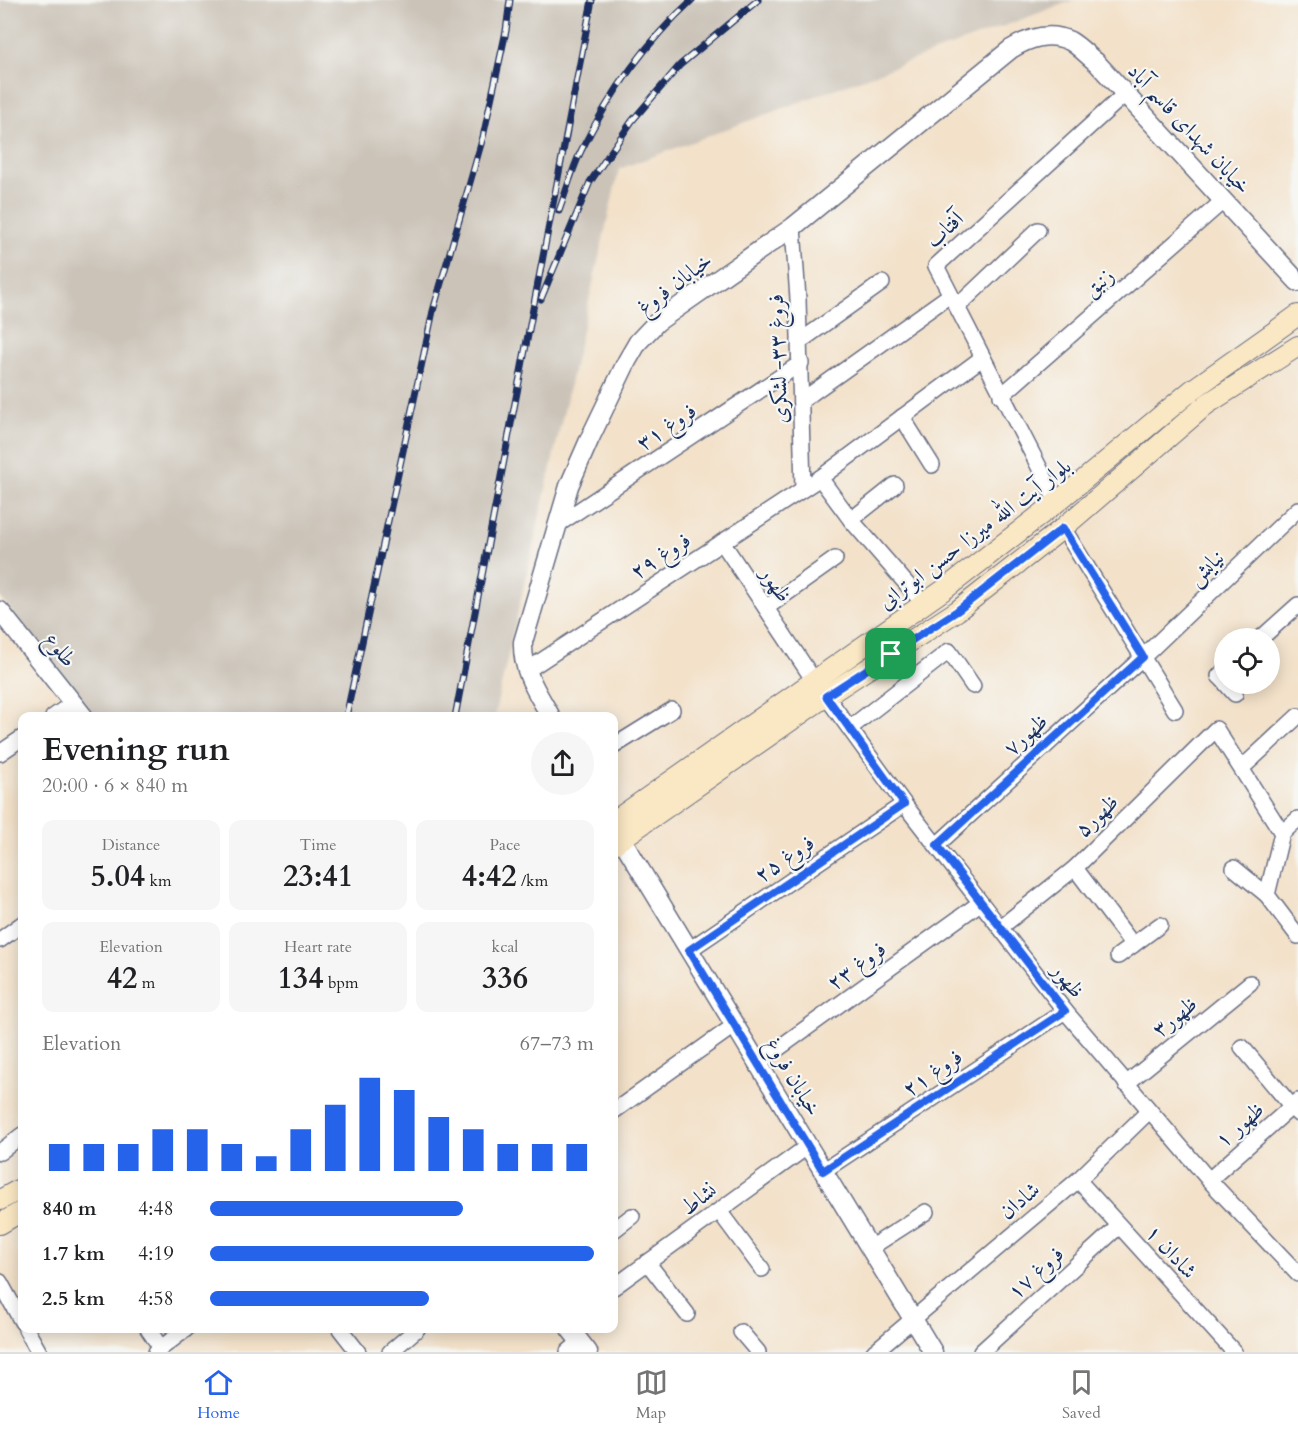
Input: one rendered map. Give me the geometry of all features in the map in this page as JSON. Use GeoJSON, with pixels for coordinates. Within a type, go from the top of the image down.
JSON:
{"type":"FeatureCollection","features":[{"type":"Feature","properties":{"kind":"main road","name":"بلوار آیت الله میرزا حسن ابوترابی"},"geometry":{"type":"LineString","coordinates":[[618,830],[820,689],[924,604],[1057,502],[1191,390],[1298,315]]}},
{"type":"Feature","properties":{"kind":"main road","name":"بلوار آیت الله میرزا حسن ابوترابی"},"geometry":{"type":"LineString","coordinates":[[820,689],[957,611],[1063,528],[1207,404],[1298,346]]}},
{"type":"Feature","properties":{"kind":"main road"},"geometry":{"type":"LineString","coordinates":[[0,1200],[18,1190]]}},
{"type":"Feature","properties":{"kind":"main road"},"geometry":{"type":"LineString","coordinates":[[0,1224],[18,1213]]}},
{"type":"Feature","properties":{"kind":"street","name":"خیابان شهدای قاسم آباد"},"geometry":{"type":"LineString","coordinates":[[1030,38],[1049,36],[1070,41],[1096,62],[1298,282]]}},
{"type":"Feature","properties":{"kind":"street","name":"خیابان فروغ"},"geometry":{"type":"LineString","coordinates":[[548,712],[526,671],[522,658],[523,642],[569,486],[590,438],[638,342],[657,322],[793,227],[1011,49],[1030,38]]}},
{"type":"Feature","properties":{"kind":"street","name":"آفتاب"},"geometry":{"type":"LineString","coordinates":[[1057,502],[936,266],[1125,94]]}},
{"type":"Feature","properties":{"kind":"street","name":"زنبق"},"geometry":{"type":"LineString","coordinates":[[1001,396],[1223,201]]}},
{"type":"Feature","properties":{"kind":"street","name":"فروغ ۳۳- لشکری"},"geometry":{"type":"LineString","coordinates":[[793,227],[801,363],[803,489]]}},
{"type":"Feature","properties":{"kind":"street"},"geometry":{"type":"LineString","coordinates":[[801,401],[953,301],[1038,230]]}},
{"type":"Feature","properties":{"kind":"street"},"geometry":{"type":"LineString","coordinates":[[799,342],[882,284]]}},
{"type":"Feature","properties":{"kind":"street","name":"فروغ ۲۹"},"geometry":{"type":"LineString","coordinates":[[526,671],[820,478],[982,358]]}},
{"type":"Feature","properties":{"kind":"street","name":"فروغ ۳۱"},"geometry":{"type":"LineString","coordinates":[[557,525],[801,363]]}},
{"type":"Feature","properties":{"kind":"street"},"geometry":{"type":"LineString","coordinates":[[902,417],[932,465]]}},
{"type":"Feature","properties":{"kind":"street"},"geometry":{"type":"LineString","coordinates":[[820,478],[850,520],[924,604]]}},
{"type":"Feature","properties":{"kind":"street"},"geometry":{"type":"LineString","coordinates":[[850,520],[895,485]]}},
{"type":"Feature","properties":{"kind":"street","name":"نيايش"},"geometry":{"type":"LineString","coordinates":[[1143,657],[1298,509]]}},
{"type":"Feature","properties":{"kind":"street"},"geometry":{"type":"LineString","coordinates":[[1063,528],[1175,710]]}},
{"type":"Feature","properties":{"kind":"street","name":"ظهور"},"geometry":{"type":"LineString","coordinates":[[722,542],[820,689],[980,903],[1065,1011],[1149,1111],[1209,1180],[1298,1274]]}},
{"type":"Feature","properties":{"kind":"street"},"geometry":{"type":"LineString","coordinates":[[766,608],[836,559]]}},
{"type":"Feature","properties":{"kind":"street"},"geometry":{"type":"LineString","coordinates":[[1272,628],[1298,604]]}},
{"type":"Feature","properties":{"kind":"street","name":"طلوع"},"geometry":{"type":"LineString","coordinates":[[1,613],[79,710]]}},
{"type":"Feature","properties":{"kind":"street"},"geometry":{"type":"LineString","coordinates":[[850,728],[949,651],[973,686]]}},
{"type":"Feature","properties":{"kind":"street","name":"ظهور۷"},"geometry":{"type":"LineString","coordinates":[[937,845],[1143,657]]}},
{"type":"Feature","properties":{"kind":"street"},"geometry":{"type":"LineString","coordinates":[[618,744],[672,710]]}},
{"type":"Feature","properties":{"kind":"street"},"geometry":{"type":"LineString","coordinates":[[1282,833],[1242,768],[1298,716]]}},
{"type":"Feature","properties":{"kind":"street","name":"ظهور۵"},"geometry":{"type":"LineString","coordinates":[[1001,927],[1075,868],[1216,729],[1242,768]]}},
{"type":"Feature","properties":{"kind":"street"},"geometry":{"type":"LineString","coordinates":[[0,753],[18,741]]}},
{"type":"Feature","properties":{"kind":"street","name":"فروغ ۲۵"},"geometry":{"type":"LineString","coordinates":[[689,950],[904,804]]}},
{"type":"Feature","properties":{"kind":"street"},"geometry":{"type":"LineString","coordinates":[[1267,895],[1282,833],[1298,819]]}},
{"type":"Feature","properties":{"kind":"street","name":"خیابان فروغ"},"geometry":{"type":"LineString","coordinates":[[618,837],[933,1352]]}},
{"type":"Feature","properties":{"kind":"street"},"geometry":{"type":"LineString","coordinates":[[1075,868],[1133,945]]}},
{"type":"Feature","properties":{"kind":"street"},"geometry":{"type":"LineString","coordinates":[[1234,868],[1267,895],[1295,927]]}},
{"type":"Feature","properties":{"kind":"street","name":"فروغ ۲۳"},"geometry":{"type":"LineString","coordinates":[[758,1063],[980,903]]}},
{"type":"Feature","properties":{"kind":"street"},"geometry":{"type":"LineString","coordinates":[[1118,956],[1160,925]]}},
{"type":"Feature","properties":{"kind":"street"},"geometry":{"type":"LineString","coordinates":[[0,940],[18,927]]}},
{"type":"Feature","properties":{"kind":"street","name":"ظهور۳"},"geometry":{"type":"LineString","coordinates":[[1126,1084],[1250,983]]}},
{"type":"Feature","properties":{"kind":"street","name":"فروغ ۲۱"},"geometry":{"type":"LineString","coordinates":[[823,1171],[1065,1011]]}},
{"type":"Feature","properties":{"kind":"street"},"geometry":{"type":"LineString","coordinates":[[618,1108],[735,1025]]}},
{"type":"Feature","properties":{"kind":"street"},"geometry":{"type":"LineString","coordinates":[[1242,1047],[1296,1107]]}},
{"type":"Feature","properties":{"kind":"street","name":"ظهور ۱"},"geometry":{"type":"LineString","coordinates":[[1209,1180],[1296,1107]]}},
{"type":"Feature","properties":{"kind":"street","name":"شادان"},"geometry":{"type":"LineString","coordinates":[[874,1352],[1078,1180],[1149,1111]]}},
{"type":"Feature","properties":{"kind":"street"},"geometry":{"type":"LineString","coordinates":[[0,1152],[18,1138]]}},
{"type":"Feature","properties":{"kind":"street","name":"نشاط"},"geometry":{"type":"LineString","coordinates":[[618,1284],[808,1146]]}},
{"type":"Feature","properties":{"kind":"street","name":"شادان ۱"},"geometry":{"type":"LineString","coordinates":[[1078,1180],[1234,1352]]}},
{"type":"Feature","properties":{"kind":"street"},"geometry":{"type":"LineString","coordinates":[[719,1211],[762,1269]]}},
{"type":"Feature","properties":{"kind":"street"},"geometry":{"type":"LineString","coordinates":[[870,1248],[926,1212]]}},
{"type":"Feature","properties":{"kind":"street"},"geometry":{"type":"LineString","coordinates":[[618,1227],[632,1216]]}},
{"type":"Feature","properties":{"kind":"street","name":"فروغ ۱۷"},"geometry":{"type":"LineString","coordinates":[[981,1352],[1119,1226]]}},
{"type":"Feature","properties":{"kind":"street"},"geometry":{"type":"LineString","coordinates":[[647,1262],[687,1314]]}},
{"type":"Feature","properties":{"kind":"street"},"geometry":{"type":"LineString","coordinates":[[0,1282],[18,1315]]}},
{"type":"Feature","properties":{"kind":"street"},"geometry":{"type":"LineString","coordinates":[[741,1332],[758,1352]]}},
{"type":"Feature","properties":{"kind":"street"},"geometry":{"type":"LineString","coordinates":[[28,1333],[39,1352]]}},
{"type":"Feature","properties":{"kind":"street"},"geometry":{"type":"LineString","coordinates":[[150,1333],[159,1350],[181,1333]]}},
{"type":"Feature","properties":{"kind":"street"},"geometry":{"type":"LineString","coordinates":[[343,1333],[358,1352]]}},
{"type":"Feature","properties":{"kind":"street"},"geometry":{"type":"LineString","coordinates":[[390,1352],[412,1333]]}},
{"type":"Feature","properties":{"kind":"shaded area"},"geometry":{"type":"Polygon","coordinates":[[[0,0],[1074,0],[619,169],[495,712],[92,712],[0,597],[0,0]]]}},
{"type":"Feature","properties":{"kind":"railway"},"geometry":{"type":"LineString","coordinates":[[347,712],[433,311],[483,137],[506,31],[510,0]]}},
{"type":"Feature","properties":{"kind":"railway"},"geometry":{"type":"LineString","coordinates":[[456,712],[592,0]]}},
{"type":"Feature","properties":{"kind":"railway"},"geometry":{"type":"LineString","coordinates":[[559,211],[578,158],[616,90],[659,33],[692,0]]}},
{"type":"Feature","properties":{"kind":"railway"},"geometry":{"type":"LineString","coordinates":[[541,299],[590,182],[632,121],[680,65],[758,0]]}},
{"type":"Feature","properties":{"kind":"route"},"geometry":{"type":"LineString","coordinates":[[1063,528],[1143,657],[937,845],[1065,1011],[823,1171],[689,950],[904,804],[826,696],[891,654],[957,611],[1063,528]]}}]}
